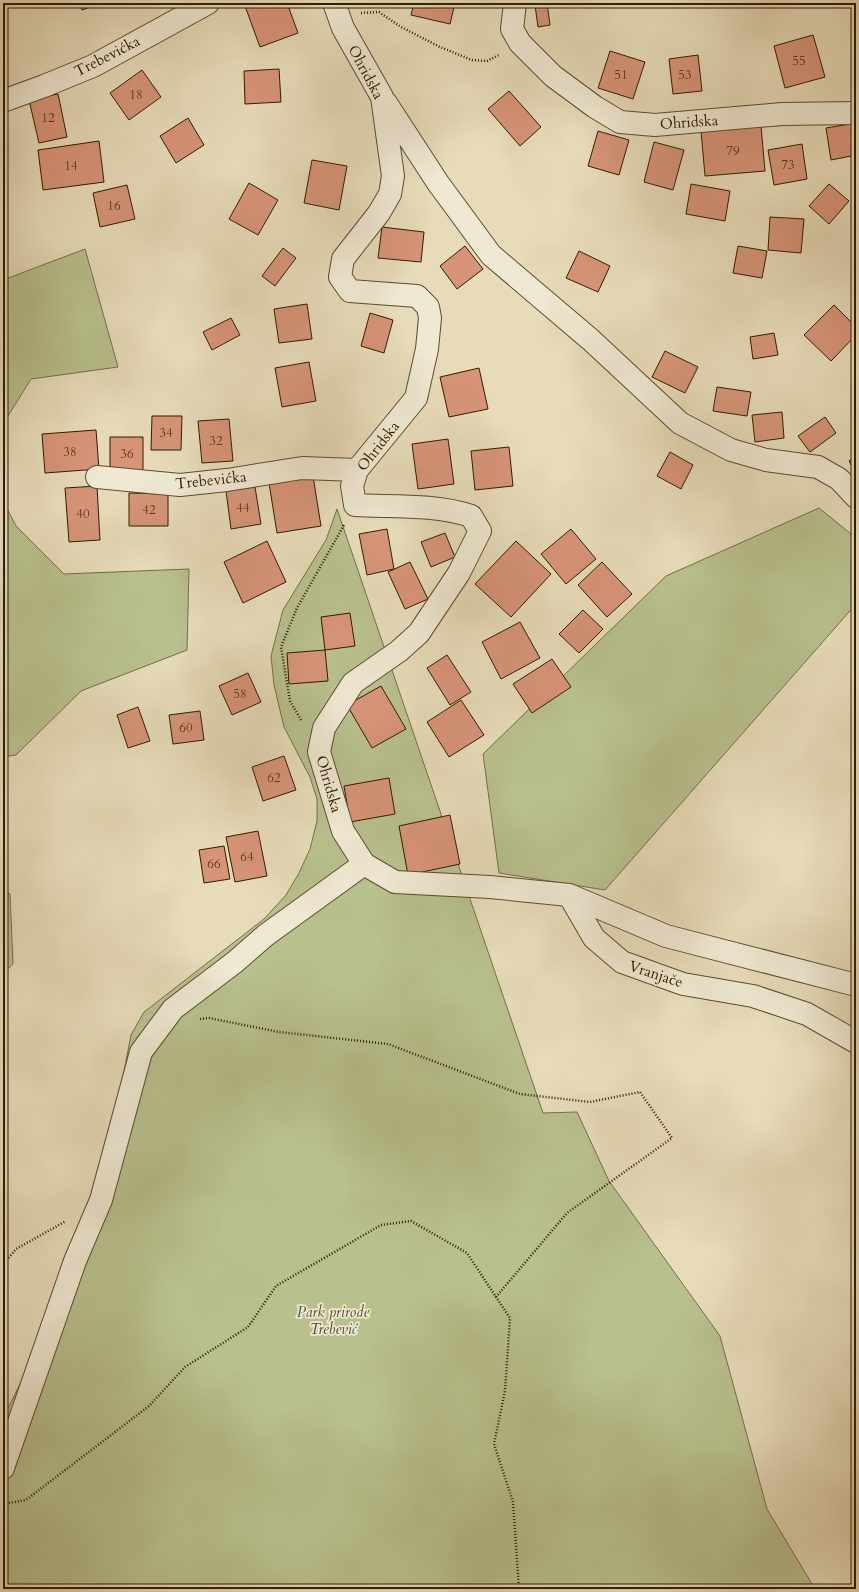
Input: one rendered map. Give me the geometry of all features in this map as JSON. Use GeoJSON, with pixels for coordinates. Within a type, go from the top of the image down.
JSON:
{"type":"FeatureCollection","features":[{"type":"Feature","properties":{"kind":"street","name":"Trebevićka"},"geometry":{"type":"LineString","coordinates":[[3,101],[93,66],[208,3]]}},
{"type":"Feature","properties":{"kind":"street","name":"Ohridska"},"geometry":{"type":"LineString","coordinates":[[334,3],[343,28],[382,97],[393,176],[390,194],[379,213],[344,260],[340,277],[350,292],[417,296],[428,307],[430,318],[427,349],[416,398],[357,470],[352,486],[355,505],[438,510],[462,513],[471,516],[480,530],[459,573],[419,633],[399,651],[353,683],[324,728],[319,752],[343,831],[364,864]]}},
{"type":"Feature","properties":{"kind":"street","name":"Ohridska"},"geometry":{"type":"LineString","coordinates":[[515,3],[512,29],[520,42],[553,76],[595,107],[620,122],[655,125],[782,114],[856,113]]}},
{"type":"Feature","properties":{"kind":"street"},"geometry":{"type":"LineString","coordinates":[[382,97],[438,183],[491,255],[591,340],[680,424],[731,450],[766,460],[818,467],[839,479],[856,497]]}},
{"type":"Feature","properties":{"kind":"street","name":"Trebevićka"},"geometry":{"type":"LineString","coordinates":[[97,477],[180,485],[226,480],[302,468],[357,470]]}},
{"type":"Feature","properties":{"kind":"street"},"geometry":{"type":"LineString","coordinates":[[3,1468],[75,1261],[101,1200],[141,1052],[173,1009],[235,962],[266,935],[364,864],[394,882],[490,887],[569,895],[666,936],[856,985]]}},
{"type":"Feature","properties":{"kind":"street","name":"Vranjače"},"geometry":{"type":"LineString","coordinates":[[569,895],[594,938],[622,962],[683,984],[754,996],[807,1014],[856,1042]]}},
{"type":"Feature","properties":{"kind":"path"},"geometry":{"type":"LineString","coordinates":[[343,28],[353,13],[379,12],[401,27],[440,47],[472,60],[488,61],[520,42]]}},
{"type":"Feature","properties":{"kind":"path"},"geometry":{"type":"LineString","coordinates":[[319,752],[290,701],[281,647],[297,608],[355,505]]}},
{"type":"Feature","properties":{"kind":"path"},"geometry":{"type":"LineString","coordinates":[[162,1025],[209,1018],[279,1032],[388,1044],[520,1094],[590,1102],[640,1092],[672,1138],[567,1214],[496,1297]]}},
{"type":"Feature","properties":{"kind":"path"},"geometry":{"type":"LineString","coordinates":[[3,1265],[16,1249],[68,1219]]}},
{"type":"Feature","properties":{"kind":"path"},"geometry":{"type":"LineString","coordinates":[[3,1504],[26,1500],[149,1406],[185,1367],[248,1327],[276,1286],[381,1225],[411,1221],[467,1253],[510,1318],[505,1391],[494,1444],[513,1502],[519,1589]]}},
{"type":"Feature","properties":{"kind":"green space"},"geometry":{"type":"Polygon","coordinates":[[[85,249],[118,367],[31,379],[3,424],[3,280],[85,249]]]}},
{"type":"Feature","properties":{"kind":"green space"},"geometry":{"type":"Polygon","coordinates":[[[3,501],[16,526],[64,574],[189,569],[187,650],[81,691],[16,755],[3,757],[3,501]]]}},
{"type":"Feature","properties":{"kind":"green space"},"geometry":{"type":"Polygon","coordinates":[[[819,508],[856,538],[856,604],[605,890],[499,873],[483,754],[666,576],[819,508]]]}},
{"type":"Feature","properties":{"kind":"green space","name":"Park prirode Trebević"},"geometry":{"type":"Polygon","coordinates":[[[337,509],[543,1113],[577,1112],[609,1181],[720,1336],[767,1509],[815,1589],[3,1589],[3,1418],[27,1370],[84,1224],[115,1118],[131,1035],[144,1012],[264,919],[286,895],[299,873],[310,849],[317,821],[317,799],[310,777],[284,727],[274,685],[271,656],[283,610],[326,540],[337,509]]]}},
{"type":"Feature","properties":{"kind":"green space"},"geometry":{"type":"Polygon","coordinates":[[[3,889],[10,894],[13,964],[3,973],[3,889]]]}},
{"type":"Feature","properties":{"kind":"building"},"geometry":{"type":"Polygon","coordinates":[[[80,3],[101,3],[82,10],[80,3]]]}},
{"type":"Feature","properties":{"kind":"building"},"geometry":{"type":"Polygon","coordinates":[[[253,3],[287,3],[298,33],[260,47],[245,6],[253,3]]]}},
{"type":"Feature","properties":{"kind":"building"},"geometry":{"type":"Polygon","coordinates":[[[414,3],[455,3],[450,24],[411,15],[414,3]]]}},
{"type":"Feature","properties":{"kind":"building"},"geometry":{"type":"Polygon","coordinates":[[[547,3],[550,25],[538,27],[535,5],[547,3]]]}},
{"type":"Feature","properties":{"kind":"building"},"geometry":{"type":"Polygon","coordinates":[[[813,35],[825,77],[785,88],[774,46],[813,35]]]}},
{"type":"Feature","properties":{"kind":"building"},"geometry":{"type":"Polygon","coordinates":[[[610,51],[645,62],[633,99],[598,88],[610,51]]]}},
{"type":"Feature","properties":{"kind":"building"},"geometry":{"type":"Polygon","coordinates":[[[698,55],[702,91],[673,94],[669,59],[698,55]]]}},
{"type":"Feature","properties":{"kind":"building"},"geometry":{"type":"Polygon","coordinates":[[[279,69],[281,102],[245,104],[244,71],[279,69]]]}},
{"type":"Feature","properties":{"kind":"building"},"geometry":{"type":"Polygon","coordinates":[[[142,70],[161,97],[129,120],[110,93],[142,70]]]}},
{"type":"Feature","properties":{"kind":"building"},"geometry":{"type":"Polygon","coordinates":[[[509,91],[541,127],[520,146],[488,109],[509,91]]]}},
{"type":"Feature","properties":{"kind":"building"},"geometry":{"type":"Polygon","coordinates":[[[58,94],[67,137],[39,143],[29,100],[58,94]]]}},
{"type":"Feature","properties":{"kind":"building"},"geometry":{"type":"Polygon","coordinates":[[[188,118],[204,145],[176,163],[160,136],[188,118]]]}},
{"type":"Feature","properties":{"kind":"building"},"geometry":{"type":"Polygon","coordinates":[[[856,123],[856,155],[831,160],[826,128],[856,123]]]}},
{"type":"Feature","properties":{"kind":"building"},"geometry":{"type":"Polygon","coordinates":[[[761,126],[765,171],[705,176],[701,131],[761,126]]]}},
{"type":"Feature","properties":{"kind":"building"},"geometry":{"type":"Polygon","coordinates":[[[598,131],[629,140],[619,175],[588,166],[598,131]]]}},
{"type":"Feature","properties":{"kind":"building"},"geometry":{"type":"Polygon","coordinates":[[[99,141],[104,182],[43,190],[38,150],[99,141]]]}},
{"type":"Feature","properties":{"kind":"building"},"geometry":{"type":"Polygon","coordinates":[[[654,142],[684,150],[673,190],[644,182],[654,142]]]}},
{"type":"Feature","properties":{"kind":"building"},"geometry":{"type":"Polygon","coordinates":[[[802,144],[807,179],[774,185],[768,150],[802,144]]]}},
{"type":"Feature","properties":{"kind":"building"},"geometry":{"type":"Polygon","coordinates":[[[312,160],[347,166],[339,210],[304,203],[312,160]]]}},
{"type":"Feature","properties":{"kind":"building"},"geometry":{"type":"Polygon","coordinates":[[[249,183],[278,200],[258,235],[229,219],[249,183]]]}},
{"type":"Feature","properties":{"kind":"building"},"geometry":{"type":"Polygon","coordinates":[[[691,184],[730,191],[725,221],[686,214],[691,184]]]}},
{"type":"Feature","properties":{"kind":"building"},"geometry":{"type":"Polygon","coordinates":[[[829,184],[849,201],[829,224],[809,206],[829,184]]]}},
{"type":"Feature","properties":{"kind":"building"},"geometry":{"type":"Polygon","coordinates":[[[127,185],[135,219],[100,227],[93,193],[127,185]]]}},
{"type":"Feature","properties":{"kind":"building"},"geometry":{"type":"Polygon","coordinates":[[[770,217],[804,219],[801,253],[768,250],[770,217]]]}},
{"type":"Feature","properties":{"kind":"building"},"geometry":{"type":"Polygon","coordinates":[[[382,227],[424,232],[421,262],[378,258],[382,227]]]}},
{"type":"Feature","properties":{"kind":"building"},"geometry":{"type":"Polygon","coordinates":[[[465,246],[483,269],[457,289],[440,266],[465,246]]]}},
{"type":"Feature","properties":{"kind":"building"},"geometry":{"type":"Polygon","coordinates":[[[738,246],[767,251],[762,278],[733,273],[738,246]]]}},
{"type":"Feature","properties":{"kind":"building"},"geometry":{"type":"Polygon","coordinates":[[[283,248],[296,258],[275,286],[262,276],[283,248]]]}},
{"type":"Feature","properties":{"kind":"building"},"geometry":{"type":"Polygon","coordinates":[[[579,251],[610,266],[598,292],[566,278],[579,251]]]}},
{"type":"Feature","properties":{"kind":"building"},"geometry":{"type":"Polygon","coordinates":[[[307,304],[312,339],[279,343],[274,309],[307,304]]]}},
{"type":"Feature","properties":{"kind":"building"},"geometry":{"type":"Polygon","coordinates":[[[834,305],[856,327],[856,335],[831,361],[804,335],[834,305]]]}},
{"type":"Feature","properties":{"kind":"building"},"geometry":{"type":"Polygon","coordinates":[[[370,313],[393,320],[384,353],[361,346],[370,313]]]}},
{"type":"Feature","properties":{"kind":"building"},"geometry":{"type":"Polygon","coordinates":[[[231,318],[240,335],[212,350],[203,332],[231,318]]]}},
{"type":"Feature","properties":{"kind":"building"},"geometry":{"type":"Polygon","coordinates":[[[774,333],[778,355],[753,359],[750,337],[774,333]]]}},
{"type":"Feature","properties":{"kind":"building"},"geometry":{"type":"Polygon","coordinates":[[[665,351],[698,367],[685,393],[652,377],[665,351]]]}},
{"type":"Feature","properties":{"kind":"building"},"geometry":{"type":"Polygon","coordinates":[[[309,362],[316,401],[282,407],[275,368],[309,362]]]}},
{"type":"Feature","properties":{"kind":"building"},"geometry":{"type":"Polygon","coordinates":[[[479,368],[488,409],[449,417],[440,377],[479,368]]]}},
{"type":"Feature","properties":{"kind":"building"},"geometry":{"type":"Polygon","coordinates":[[[717,387],[751,392],[747,416],[713,411],[717,387]]]}},
{"type":"Feature","properties":{"kind":"building"},"geometry":{"type":"Polygon","coordinates":[[[782,412],[784,438],[755,442],[752,415],[782,412]]]}},
{"type":"Feature","properties":{"kind":"building"},"geometry":{"type":"Polygon","coordinates":[[[152,416],[182,416],[181,450],[151,450],[152,416]]]}},
{"type":"Feature","properties":{"kind":"building"},"geometry":{"type":"Polygon","coordinates":[[[825,417],[836,433],[810,452],[798,436],[825,417]]]}},
{"type":"Feature","properties":{"kind":"building"},"geometry":{"type":"Polygon","coordinates":[[[229,419],[233,461],[202,463],[198,421],[229,419]]]}},
{"type":"Feature","properties":{"kind":"building"},"geometry":{"type":"Polygon","coordinates":[[[96,430],[99,469],[45,473],[42,434],[96,430]]]}},
{"type":"Feature","properties":{"kind":"building"},"geometry":{"type":"Polygon","coordinates":[[[110,437],[143,437],[143,471],[110,471],[110,437]]]}},
{"type":"Feature","properties":{"kind":"building"},"geometry":{"type":"Polygon","coordinates":[[[448,439],[454,484],[418,489],[412,444],[448,439]]]}},
{"type":"Feature","properties":{"kind":"building"},"geometry":{"type":"Polygon","coordinates":[[[509,447],[513,486],[475,490],[471,451],[509,447]]]}},
{"type":"Feature","properties":{"kind":"building"},"geometry":{"type":"Polygon","coordinates":[[[670,452],[693,465],[681,489],[657,476],[670,452]]]}},
{"type":"Feature","properties":{"kind":"building"},"geometry":{"type":"Polygon","coordinates":[[[856,457],[856,473],[849,461],[856,457]]]}},
{"type":"Feature","properties":{"kind":"building"},"geometry":{"type":"Polygon","coordinates":[[[313,476],[321,526],[277,533],[269,483],[313,476]]]}},
{"type":"Feature","properties":{"kind":"building"},"geometry":{"type":"Polygon","coordinates":[[[97,486],[100,540],[69,542],[65,488],[97,486]]]}},
{"type":"Feature","properties":{"kind":"building"},"geometry":{"type":"Polygon","coordinates":[[[255,487],[261,524],[231,529],[226,491],[255,487]]]}},
{"type":"Feature","properties":{"kind":"building"},"geometry":{"type":"Polygon","coordinates":[[[129,493],[168,494],[168,526],[129,526],[129,493]]]}},
{"type":"Feature","properties":{"kind":"building"},"geometry":{"type":"Polygon","coordinates":[[[387,529],[394,569],[367,575],[359,534],[387,529]]]}},
{"type":"Feature","properties":{"kind":"building"},"geometry":{"type":"Polygon","coordinates":[[[571,529],[596,559],[566,584],[541,554],[571,529]]]}},
{"type":"Feature","properties":{"kind":"building"},"geometry":{"type":"Polygon","coordinates":[[[445,533],[455,557],[431,567],[421,542],[445,533]]]}},
{"type":"Feature","properties":{"kind":"building"},"geometry":{"type":"Polygon","coordinates":[[[267,541],[286,582],[243,603],[224,562],[267,541]]]}},
{"type":"Feature","properties":{"kind":"building"},"geometry":{"type":"Polygon","coordinates":[[[516,541],[551,574],[511,617],[475,584],[516,541]]]}},
{"type":"Feature","properties":{"kind":"building"},"geometry":{"type":"Polygon","coordinates":[[[410,562],[428,599],[405,609],[388,572],[410,562]]]}},
{"type":"Feature","properties":{"kind":"building"},"geometry":{"type":"Polygon","coordinates":[[[602,562],[632,594],[607,617],[578,585],[602,562]]]}},
{"type":"Feature","properties":{"kind":"building"},"geometry":{"type":"Polygon","coordinates":[[[583,610],[603,629],[579,653],[559,634],[583,610]]]}},
{"type":"Feature","properties":{"kind":"building"},"geometry":{"type":"Polygon","coordinates":[[[350,613],[355,646],[325,650],[321,617],[350,613]]]}},
{"type":"Feature","properties":{"kind":"building"},"geometry":{"type":"Polygon","coordinates":[[[520,622],[540,658],[501,679],[482,642],[520,622]]]}},
{"type":"Feature","properties":{"kind":"building"},"geometry":{"type":"Polygon","coordinates":[[[325,650],[328,681],[289,684],[287,653],[325,650]]]}},
{"type":"Feature","properties":{"kind":"building"},"geometry":{"type":"Polygon","coordinates":[[[447,655],[471,692],[450,705],[427,668],[447,655]]]}},
{"type":"Feature","properties":{"kind":"building"},"geometry":{"type":"Polygon","coordinates":[[[552,659],[571,687],[532,713],[513,684],[552,659]]]}},
{"type":"Feature","properties":{"kind":"building"},"geometry":{"type":"Polygon","coordinates":[[[248,673],[261,702],[232,715],[219,686],[248,673]]]}},
{"type":"Feature","properties":{"kind":"building"},"geometry":{"type":"Polygon","coordinates":[[[381,686],[406,729],[372,748],[347,705],[381,686]]]}},
{"type":"Feature","properties":{"kind":"building"},"geometry":{"type":"Polygon","coordinates":[[[461,700],[484,735],[449,757],[427,722],[461,700]]]}},
{"type":"Feature","properties":{"kind":"building"},"geometry":{"type":"Polygon","coordinates":[[[138,707],[150,741],[128,748],[117,715],[138,707]]]}},
{"type":"Feature","properties":{"kind":"building"},"geometry":{"type":"Polygon","coordinates":[[[200,711],[204,740],[173,744],[169,715],[200,711]]]}},
{"type":"Feature","properties":{"kind":"building"},"geometry":{"type":"Polygon","coordinates":[[[284,756],[296,790],[263,801],[252,767],[284,756]]]}},
{"type":"Feature","properties":{"kind":"building"},"geometry":{"type":"Polygon","coordinates":[[[389,778],[395,814],[350,822],[344,786],[389,778]]]}},
{"type":"Feature","properties":{"kind":"building"},"geometry":{"type":"Polygon","coordinates":[[[450,815],[460,864],[408,875],[399,826],[450,815]]]}},
{"type":"Feature","properties":{"kind":"building"},"geometry":{"type":"Polygon","coordinates":[[[258,831],[267,876],[235,882],[226,837],[258,831]]]}},
{"type":"Feature","properties":{"kind":"building"},"geometry":{"type":"Polygon","coordinates":[[[224,846],[230,879],[204,883],[199,850],[224,846]]]}}]}
